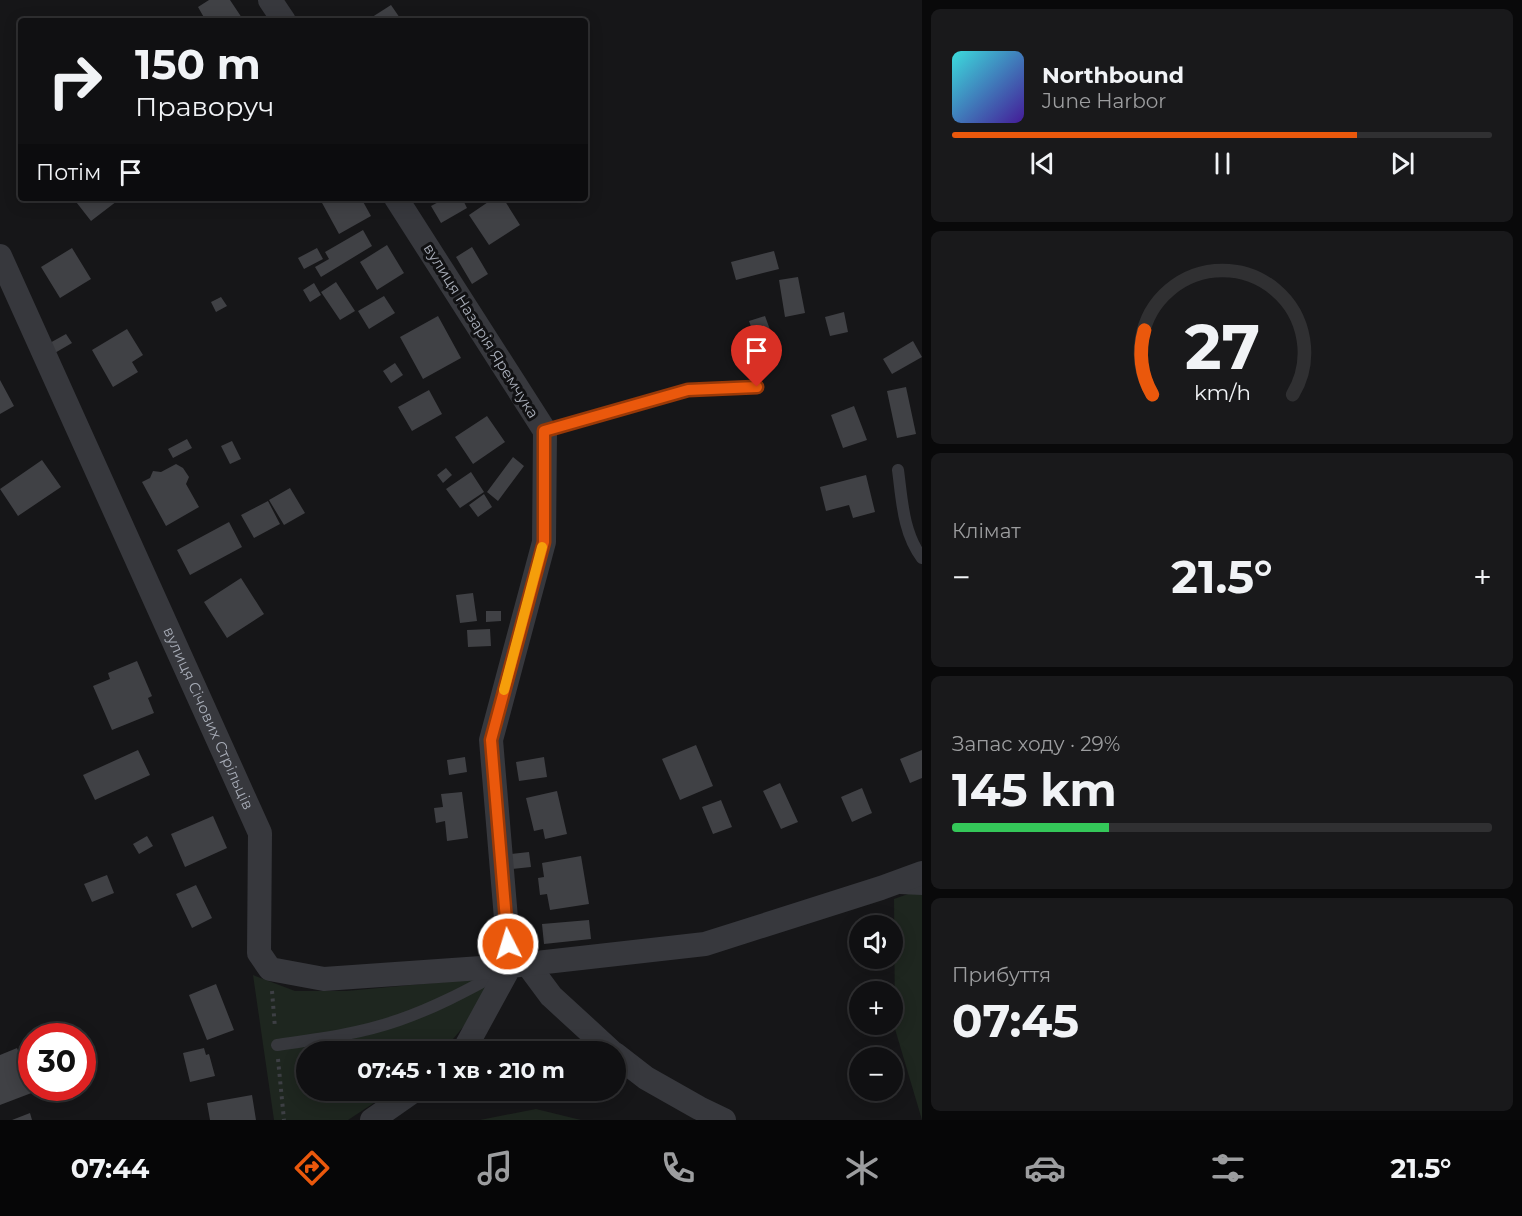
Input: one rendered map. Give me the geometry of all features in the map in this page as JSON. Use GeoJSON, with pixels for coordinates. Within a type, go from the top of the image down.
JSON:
{"type":"FeatureCollection","features":[{"type":"Feature","properties":{"kind":"street"},"geometry":{"type":"LineString","coordinates":[[270,0],[282,18]]}},
{"type":"Feature","properties":{"kind":"street","name":"вулиця Назарія Яремчука"},"geometry":{"type":"LineString","coordinates":[[398,201],[544,431],[544,542],[491,740],[519,965]]}},
{"type":"Feature","properties":{"kind":"street","name":"вулиця Січових Стрільців"},"geometry":{"type":"LineString","coordinates":[[0,256],[260,833],[259,953],[270,969],[324,979],[519,965],[705,944],[922,873]]}},
{"type":"Feature","properties":{"kind":"street"},"geometry":{"type":"LineString","coordinates":[[470,1041],[519,965],[600,1041]]}},
{"type":"Feature","properties":{"kind":"street"},"geometry":{"type":"LineString","coordinates":[[626,1063],[646,1078],[724,1120]]}},
{"type":"Feature","properties":{"kind":"street"},"geometry":{"type":"LineString","coordinates":[[372,1120],[399,1101]]}},
{"type":"Feature","properties":{"kind":"lane"},"geometry":{"type":"LineString","coordinates":[[544,431],[688,390],[757,387]]}},
{"type":"Feature","properties":{"kind":"lane"},"geometry":{"type":"LineString","coordinates":[[898,470],[906,529],[922,558]]}},
{"type":"Feature","properties":{"kind":"lane"},"geometry":{"type":"LineString","coordinates":[[881,888],[922,889]]}},
{"type":"Feature","properties":{"kind":"lane"},"geometry":{"type":"LineString","coordinates":[[277,1045],[339,1036],[399,1021],[456,997],[519,965]]}},
{"type":"Feature","properties":{"kind":"shaded area"},"geometry":{"type":"Polygon","coordinates":[[[922,889],[922,1120],[903,1056],[903,1047],[900,1047],[897,1035],[903,1035],[903,981],[895,981],[895,969],[903,969],[903,915],[894,915],[894,899],[922,889]]]}},
{"type":"Feature","properties":{"kind":"shaded area"},"geometry":{"type":"Polygon","coordinates":[[[253,975],[295,991],[346,991],[477,979],[485,987],[474,1014],[451,1041],[296,1041],[296,1101],[377,1101],[348,1120],[274,1120],[253,975]]]}},
{"type":"Feature","properties":{"kind":"shaded area"},"geometry":{"type":"Polygon","coordinates":[[[536,1109],[581,1120],[480,1120],[536,1109]]]}},
{"type":"Feature","properties":{"kind":"building"},"geometry":{"type":"Polygon","coordinates":[[[209,0],[230,0],[242,18],[204,18],[198,7],[209,0]]]}},
{"type":"Feature","properties":{"kind":"building"},"geometry":{"type":"Polygon","coordinates":[[[391,5],[400,18],[371,18],[391,5]]]}},
{"type":"Feature","properties":{"kind":"building"},"geometry":{"type":"Polygon","coordinates":[[[75,201],[117,201],[91,221],[75,201]]]}},
{"type":"Feature","properties":{"kind":"building"},"geometry":{"type":"Polygon","coordinates":[[[321,201],[363,201],[371,216],[339,234],[321,201]]]}},
{"type":"Feature","properties":{"kind":"building"},"geometry":{"type":"Polygon","coordinates":[[[440,201],[464,201],[467,208],[441,223],[431,206],[440,201]]]}},
{"type":"Feature","properties":{"kind":"building"},"geometry":{"type":"Polygon","coordinates":[[[490,201],[505,201],[520,225],[489,245],[469,215],[490,201]]]}},
{"type":"Feature","properties":{"kind":"building"},"geometry":{"type":"Polygon","coordinates":[[[363,230],[372,246],[321,277],[315,267],[329,259],[325,252],[363,230]]]}},
{"type":"Feature","properties":{"kind":"building"},"geometry":{"type":"Polygon","coordinates":[[[387,245],[404,273],[377,290],[360,262],[387,245]]]}},
{"type":"Feature","properties":{"kind":"building"},"geometry":{"type":"Polygon","coordinates":[[[472,247],[488,274],[472,284],[456,257],[472,247]]]}},
{"type":"Feature","properties":{"kind":"building"},"geometry":{"type":"Polygon","coordinates":[[[72,248],[91,279],[60,298],[41,267],[72,248]]]}},
{"type":"Feature","properties":{"kind":"building"},"geometry":{"type":"Polygon","coordinates":[[[317,248],[323,259],[304,269],[298,258],[317,248]]]}},
{"type":"Feature","properties":{"kind":"building"},"geometry":{"type":"Polygon","coordinates":[[[774,251],[779,269],[736,280],[731,262],[774,251]]]}},
{"type":"Feature","properties":{"kind":"building"},"geometry":{"type":"Polygon","coordinates":[[[798,277],[805,313],[785,317],[779,280],[798,277]]]}},
{"type":"Feature","properties":{"kind":"building"},"geometry":{"type":"Polygon","coordinates":[[[336,282],[355,311],[340,320],[321,292],[336,282]]]}},
{"type":"Feature","properties":{"kind":"building"},"geometry":{"type":"Polygon","coordinates":[[[314,283],[321,295],[310,302],[303,290],[314,283]]]}},
{"type":"Feature","properties":{"kind":"building"},"geometry":{"type":"Polygon","coordinates":[[[384,296],[395,313],[369,329],[358,311],[384,296]]]}},
{"type":"Feature","properties":{"kind":"building"},"geometry":{"type":"Polygon","coordinates":[[[221,297],[227,306],[216,312],[211,302],[221,297]]]}},
{"type":"Feature","properties":{"kind":"building"},"geometry":{"type":"Polygon","coordinates":[[[844,312],[848,332],[830,336],[825,317],[844,312]]]}},
{"type":"Feature","properties":{"kind":"building"},"geometry":{"type":"Polygon","coordinates":[[[438,316],[461,358],[423,379],[400,337],[438,316]]]}},
{"type":"Feature","properties":{"kind":"building"},"geometry":{"type":"Polygon","coordinates":[[[765,316],[773,338],[757,344],[749,321],[765,316]]]}},
{"type":"Feature","properties":{"kind":"building"},"geometry":{"type":"Polygon","coordinates":[[[127,329],[143,355],[132,362],[138,372],[113,387],[92,350],[127,329]]]}},
{"type":"Feature","properties":{"kind":"building"},"geometry":{"type":"Polygon","coordinates":[[[66,334],[72,343],[53,354],[48,344],[66,334]]]}},
{"type":"Feature","properties":{"kind":"building"},"geometry":{"type":"Polygon","coordinates":[[[913,341],[922,357],[892,374],[883,359],[913,341]]]}},
{"type":"Feature","properties":{"kind":"building"},"geometry":{"type":"Polygon","coordinates":[[[395,363],[403,375],[391,383],[383,371],[395,363]]]}},
{"type":"Feature","properties":{"kind":"building"},"geometry":{"type":"Polygon","coordinates":[[[0,380],[14,406],[0,414],[0,380]]]}},
{"type":"Feature","properties":{"kind":"building"},"geometry":{"type":"Polygon","coordinates":[[[906,387],[916,434],[897,438],[887,391],[906,387]]]}},
{"type":"Feature","properties":{"kind":"building"},"geometry":{"type":"Polygon","coordinates":[[[429,390],[442,414],[412,431],[398,407],[429,390]]]}},
{"type":"Feature","properties":{"kind":"building"},"geometry":{"type":"Polygon","coordinates":[[[854,406],[867,440],[843,448],[831,415],[854,406]]]}},
{"type":"Feature","properties":{"kind":"building"},"geometry":{"type":"Polygon","coordinates":[[[487,416],[505,442],[473,464],[455,437],[487,416]]]}},
{"type":"Feature","properties":{"kind":"building"},"geometry":{"type":"Polygon","coordinates":[[[187,439],[192,448],[173,458],[168,449],[187,439]]]}},
{"type":"Feature","properties":{"kind":"building"},"geometry":{"type":"Polygon","coordinates":[[[232,441],[241,459],[230,464],[221,446],[232,441]]]}},
{"type":"Feature","properties":{"kind":"building"},"geometry":{"type":"Polygon","coordinates":[[[513,457],[524,466],[498,501],[487,492],[513,457]]]}},
{"type":"Feature","properties":{"kind":"building"},"geometry":{"type":"Polygon","coordinates":[[[42,460],[61,487],[18,516],[0,489],[42,460]]]}},
{"type":"Feature","properties":{"kind":"building"},"geometry":{"type":"Polygon","coordinates":[[[176,464],[183,468],[189,477],[186,484],[199,507],[166,526],[142,482],[150,478],[153,471],[161,472],[176,464]]]}},
{"type":"Feature","properties":{"kind":"building"},"geometry":{"type":"Polygon","coordinates":[[[446,468],[452,475],[443,483],[437,475],[446,468]]]}},
{"type":"Feature","properties":{"kind":"building"},"geometry":{"type":"Polygon","coordinates":[[[471,472],[484,492],[460,508],[446,489],[471,472]]]}},
{"type":"Feature","properties":{"kind":"building"},"geometry":{"type":"Polygon","coordinates":[[[866,475],[875,512],[853,518],[849,505],[826,511],[820,487],[866,475]]]}},
{"type":"Feature","properties":{"kind":"building"},"geometry":{"type":"Polygon","coordinates":[[[290,488],[305,513],[284,525],[269,500],[290,488]]]}},
{"type":"Feature","properties":{"kind":"building"},"geometry":{"type":"Polygon","coordinates":[[[484,494],[492,507],[478,517],[469,505],[484,494]]]}},
{"type":"Feature","properties":{"kind":"building"},"geometry":{"type":"Polygon","coordinates":[[[268,501],[280,524],[254,538],[241,515],[268,501]]]}},
{"type":"Feature","properties":{"kind":"building"},"geometry":{"type":"Polygon","coordinates":[[[229,522],[242,547],[190,575],[177,550],[229,522]]]}},
{"type":"Feature","properties":{"kind":"building"},"geometry":{"type":"Polygon","coordinates":[[[241,578],[264,614],[227,638],[204,602],[241,578]]]}},
{"type":"Feature","properties":{"kind":"building"},"geometry":{"type":"Polygon","coordinates":[[[473,593],[477,621],[460,623],[456,595],[473,593]]]}},
{"type":"Feature","properties":{"kind":"building"},"geometry":{"type":"Polygon","coordinates":[[[486,611],[501,611],[501,621],[486,622],[486,611]]]}},
{"type":"Feature","properties":{"kind":"building"},"geometry":{"type":"Polygon","coordinates":[[[490,629],[491,646],[468,647],[467,630],[490,629]]]}},
{"type":"Feature","properties":{"kind":"building"},"geometry":{"type":"Polygon","coordinates":[[[137,661],[152,696],[148,698],[154,713],[112,730],[93,686],[110,679],[108,673],[137,661]]]}},
{"type":"Feature","properties":{"kind":"building"},"geometry":{"type":"Polygon","coordinates":[[[696,745],[713,786],[680,800],[662,759],[696,745]]]}},
{"type":"Feature","properties":{"kind":"building"},"geometry":{"type":"Polygon","coordinates":[[[138,750],[150,775],[95,800],[83,775],[138,750]]]}},
{"type":"Feature","properties":{"kind":"building"},"geometry":{"type":"Polygon","coordinates":[[[922,750],[922,778],[910,783],[900,759],[922,750]]]}},
{"type":"Feature","properties":{"kind":"building"},"geometry":{"type":"Polygon","coordinates":[[[465,757],[467,772],[449,775],[447,760],[465,757]]]}},
{"type":"Feature","properties":{"kind":"building"},"geometry":{"type":"Polygon","coordinates":[[[544,757],[547,777],[519,781],[516,762],[544,757]]]}},
{"type":"Feature","properties":{"kind":"building"},"geometry":{"type":"Polygon","coordinates":[[[780,783],[798,822],[781,829],[763,791],[780,783]]]}},
{"type":"Feature","properties":{"kind":"building"},"geometry":{"type":"Polygon","coordinates":[[[862,788],[872,813],[852,822],[841,797],[862,788]]]}},
{"type":"Feature","properties":{"kind":"building"},"geometry":{"type":"Polygon","coordinates":[[[557,791],[567,834],[545,839],[543,829],[534,831],[526,798],[557,791]]]}},
{"type":"Feature","properties":{"kind":"building"},"geometry":{"type":"Polygon","coordinates":[[[462,792],[468,838],[447,841],[445,821],[436,823],[434,808],[443,807],[441,794],[462,792]]]}},
{"type":"Feature","properties":{"kind":"building"},"geometry":{"type":"Polygon","coordinates":[[[721,800],[732,827],[713,834],[702,807],[721,800]]]}},
{"type":"Feature","properties":{"kind":"building"},"geometry":{"type":"Polygon","coordinates":[[[213,816],[227,848],[185,867],[171,834],[213,816]]]}},
{"type":"Feature","properties":{"kind":"building"},"geometry":{"type":"Polygon","coordinates":[[[147,836],[153,846],[139,854],[133,844],[147,836]]]}},
{"type":"Feature","properties":{"kind":"building"},"geometry":{"type":"Polygon","coordinates":[[[529,852],[531,867],[512,869],[511,854],[529,852]]]}},
{"type":"Feature","properties":{"kind":"building"},"geometry":{"type":"Polygon","coordinates":[[[581,856],[589,904],[550,910],[547,894],[540,895],[538,878],[544,877],[542,863],[581,856]]]}},
{"type":"Feature","properties":{"kind":"building"},"geometry":{"type":"Polygon","coordinates":[[[107,875],[114,893],[92,902],[84,884],[107,875]]]}},
{"type":"Feature","properties":{"kind":"building"},"geometry":{"type":"Polygon","coordinates":[[[196,885],[212,918],[192,928],[176,894],[196,885]]]}},
{"type":"Feature","properties":{"kind":"building"},"geometry":{"type":"Polygon","coordinates":[[[589,920],[591,939],[544,944],[542,924],[589,920]]]}},
{"type":"Feature","properties":{"kind":"building"},"geometry":{"type":"Polygon","coordinates":[[[216,984],[234,1030],[207,1040],[189,995],[216,984]]]}},
{"type":"Feature","properties":{"kind":"building"},"geometry":{"type":"Polygon","coordinates":[[[17,1048],[18,1051],[18,1098],[0,1105],[0,1055],[17,1048]]]}},
{"type":"Feature","properties":{"kind":"building"},"geometry":{"type":"Polygon","coordinates":[[[204,1048],[206,1055],[209,1054],[215,1076],[190,1082],[183,1053],[204,1048]]]}},
{"type":"Feature","properties":{"kind":"building"},"geometry":{"type":"Polygon","coordinates":[[[252,1095],[256,1120],[210,1120],[207,1103],[252,1095]]]}},
{"type":"Feature","properties":{"kind":"building"},"geometry":{"type":"Polygon","coordinates":[[[30,1113],[32,1120],[12,1120],[30,1113]]]}},
{"type":"Feature","properties":{"kind":"slow traffic"},"geometry":{"type":"LineString","coordinates":[[504,690],[542,547]]}},
{"type":"Feature","properties":{"kind":"route"},"geometry":{"type":"LineString","coordinates":[[508,944],[491,740],[544,542],[544,431],[688,390],[757,387]]}}]}
